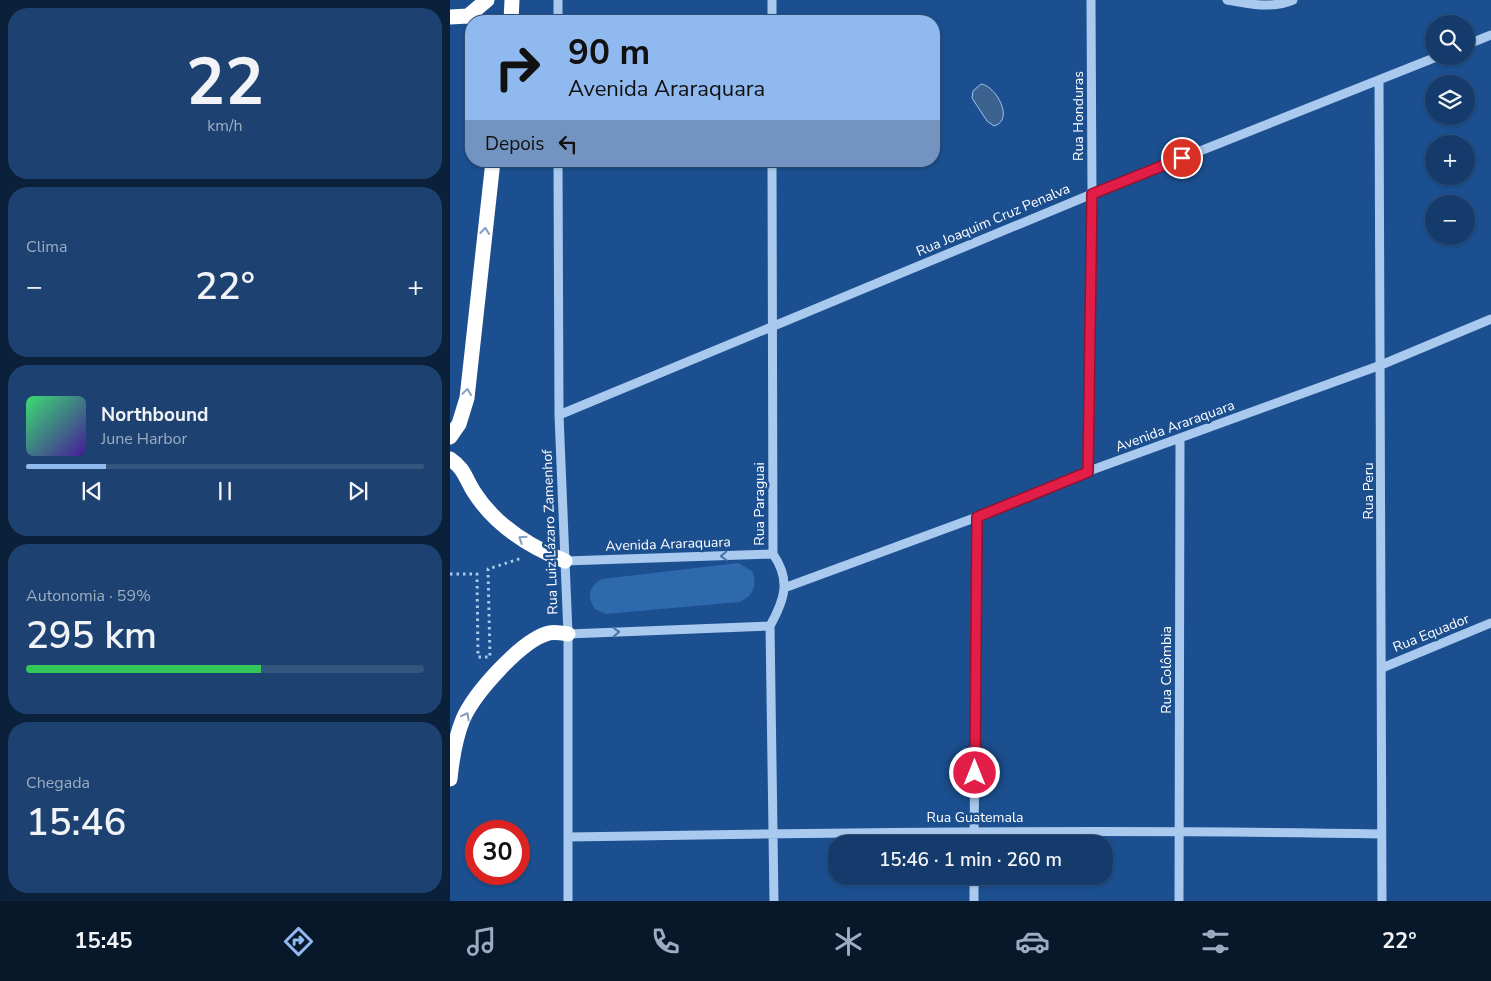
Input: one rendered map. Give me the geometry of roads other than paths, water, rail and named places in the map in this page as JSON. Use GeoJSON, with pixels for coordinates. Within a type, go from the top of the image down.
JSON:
{"type":"FeatureCollection","features":[{"type":"Feature","properties":{"kind":"highway"},"geometry":{"type":"LineString","coordinates":[[476,15],[488,0]]}},
{"type":"Feature","properties":{"kind":"highway"},"geometry":{"type":"LineString","coordinates":[[511,15],[512,0]]}},
{"type":"Feature","properties":{"kind":"highway"},"geometry":{"type":"LineString","coordinates":[[450,17],[465,18]]}},
{"type":"Feature","properties":{"kind":"highway"},"geometry":{"type":"LineString","coordinates":[[450,437],[459,424],[467,398],[492,167]]}},
{"type":"Feature","properties":{"kind":"highway"},"geometry":{"type":"LineString","coordinates":[[450,459],[461,467],[474,492],[488,509],[517,536],[540,551],[565,562]]}},
{"type":"Feature","properties":{"kind":"highway"},"geometry":{"type":"LineString","coordinates":[[450,779],[454,746],[464,718],[477,697],[504,665],[526,646],[549,633],[568,634]]}},
{"type":"Feature","properties":{"kind":"street"},"geometry":{"type":"LineString","coordinates":[[558,0],[558,15]]}},
{"type":"Feature","properties":{"kind":"street"},"geometry":{"type":"LineString","coordinates":[[772,0],[772,15]]}},
{"type":"Feature","properties":{"kind":"street","name":"Rua Honduras"},"geometry":{"type":"LineString","coordinates":[[1088,472],[1092,194],[1091,0]]}},
{"type":"Feature","properties":{"kind":"street"},"geometry":{"type":"LineString","coordinates":[[1227,0],[1255,5],[1289,2]]}},
{"type":"Feature","properties":{"kind":"street"},"geometry":{"type":"LineString","coordinates":[[1475,41],[1491,35]]}},
{"type":"Feature","properties":{"kind":"street","name":"Rua Joaquim Cruz Penalva"},"geometry":{"type":"LineString","coordinates":[[559,415],[1092,194],[1425,62]]}},
{"type":"Feature","properties":{"kind":"street","name":"Rua Peru"},"geometry":{"type":"LineString","coordinates":[[1379,81],[1382,901]]}},
{"type":"Feature","properties":{"kind":"street","name":"Rua Luiz Lázaro Zamenhof"},"geometry":{"type":"LineString","coordinates":[[558,167],[559,415],[568,634],[568,901]]}},
{"type":"Feature","properties":{"kind":"street","name":"Rua Paraguai"},"geometry":{"type":"LineString","coordinates":[[772,167],[773,554],[783,568],[784,588],[779,609],[770,626],[775,833],[774,901]]}},
{"type":"Feature","properties":{"kind":"street","name":"Avenida Araraquara"},"geometry":{"type":"LineString","coordinates":[[784,588],[977,517],[1088,472],[1381,364],[1491,319]]}},
{"type":"Feature","properties":{"kind":"street","name":"Rua Colômbia"},"geometry":{"type":"LineString","coordinates":[[1179,901],[1180,439]]}},
{"type":"Feature","properties":{"kind":"street"},"geometry":{"type":"LineString","coordinates":[[974,835],[977,517]]}},
{"type":"Feature","properties":{"kind":"street","name":"Avenida Araraquara"},"geometry":{"type":"LineString","coordinates":[[565,562],[773,554]]}},
{"type":"Feature","properties":{"kind":"street","name":"Rua Equador"},"geometry":{"type":"LineString","coordinates":[[1382,668],[1491,623]]}},
{"type":"Feature","properties":{"kind":"street"},"geometry":{"type":"LineString","coordinates":[[568,634],[770,626]]}},
{"type":"Feature","properties":{"kind":"street","name":"Rua Guatemala"},"geometry":{"type":"LineString","coordinates":[[568,837],[775,833],[1179,830],[1381,834]]}},
{"type":"Feature","properties":{"kind":"street"},"geometry":{"type":"LineString","coordinates":[[974,885],[974,901]]}}]}
